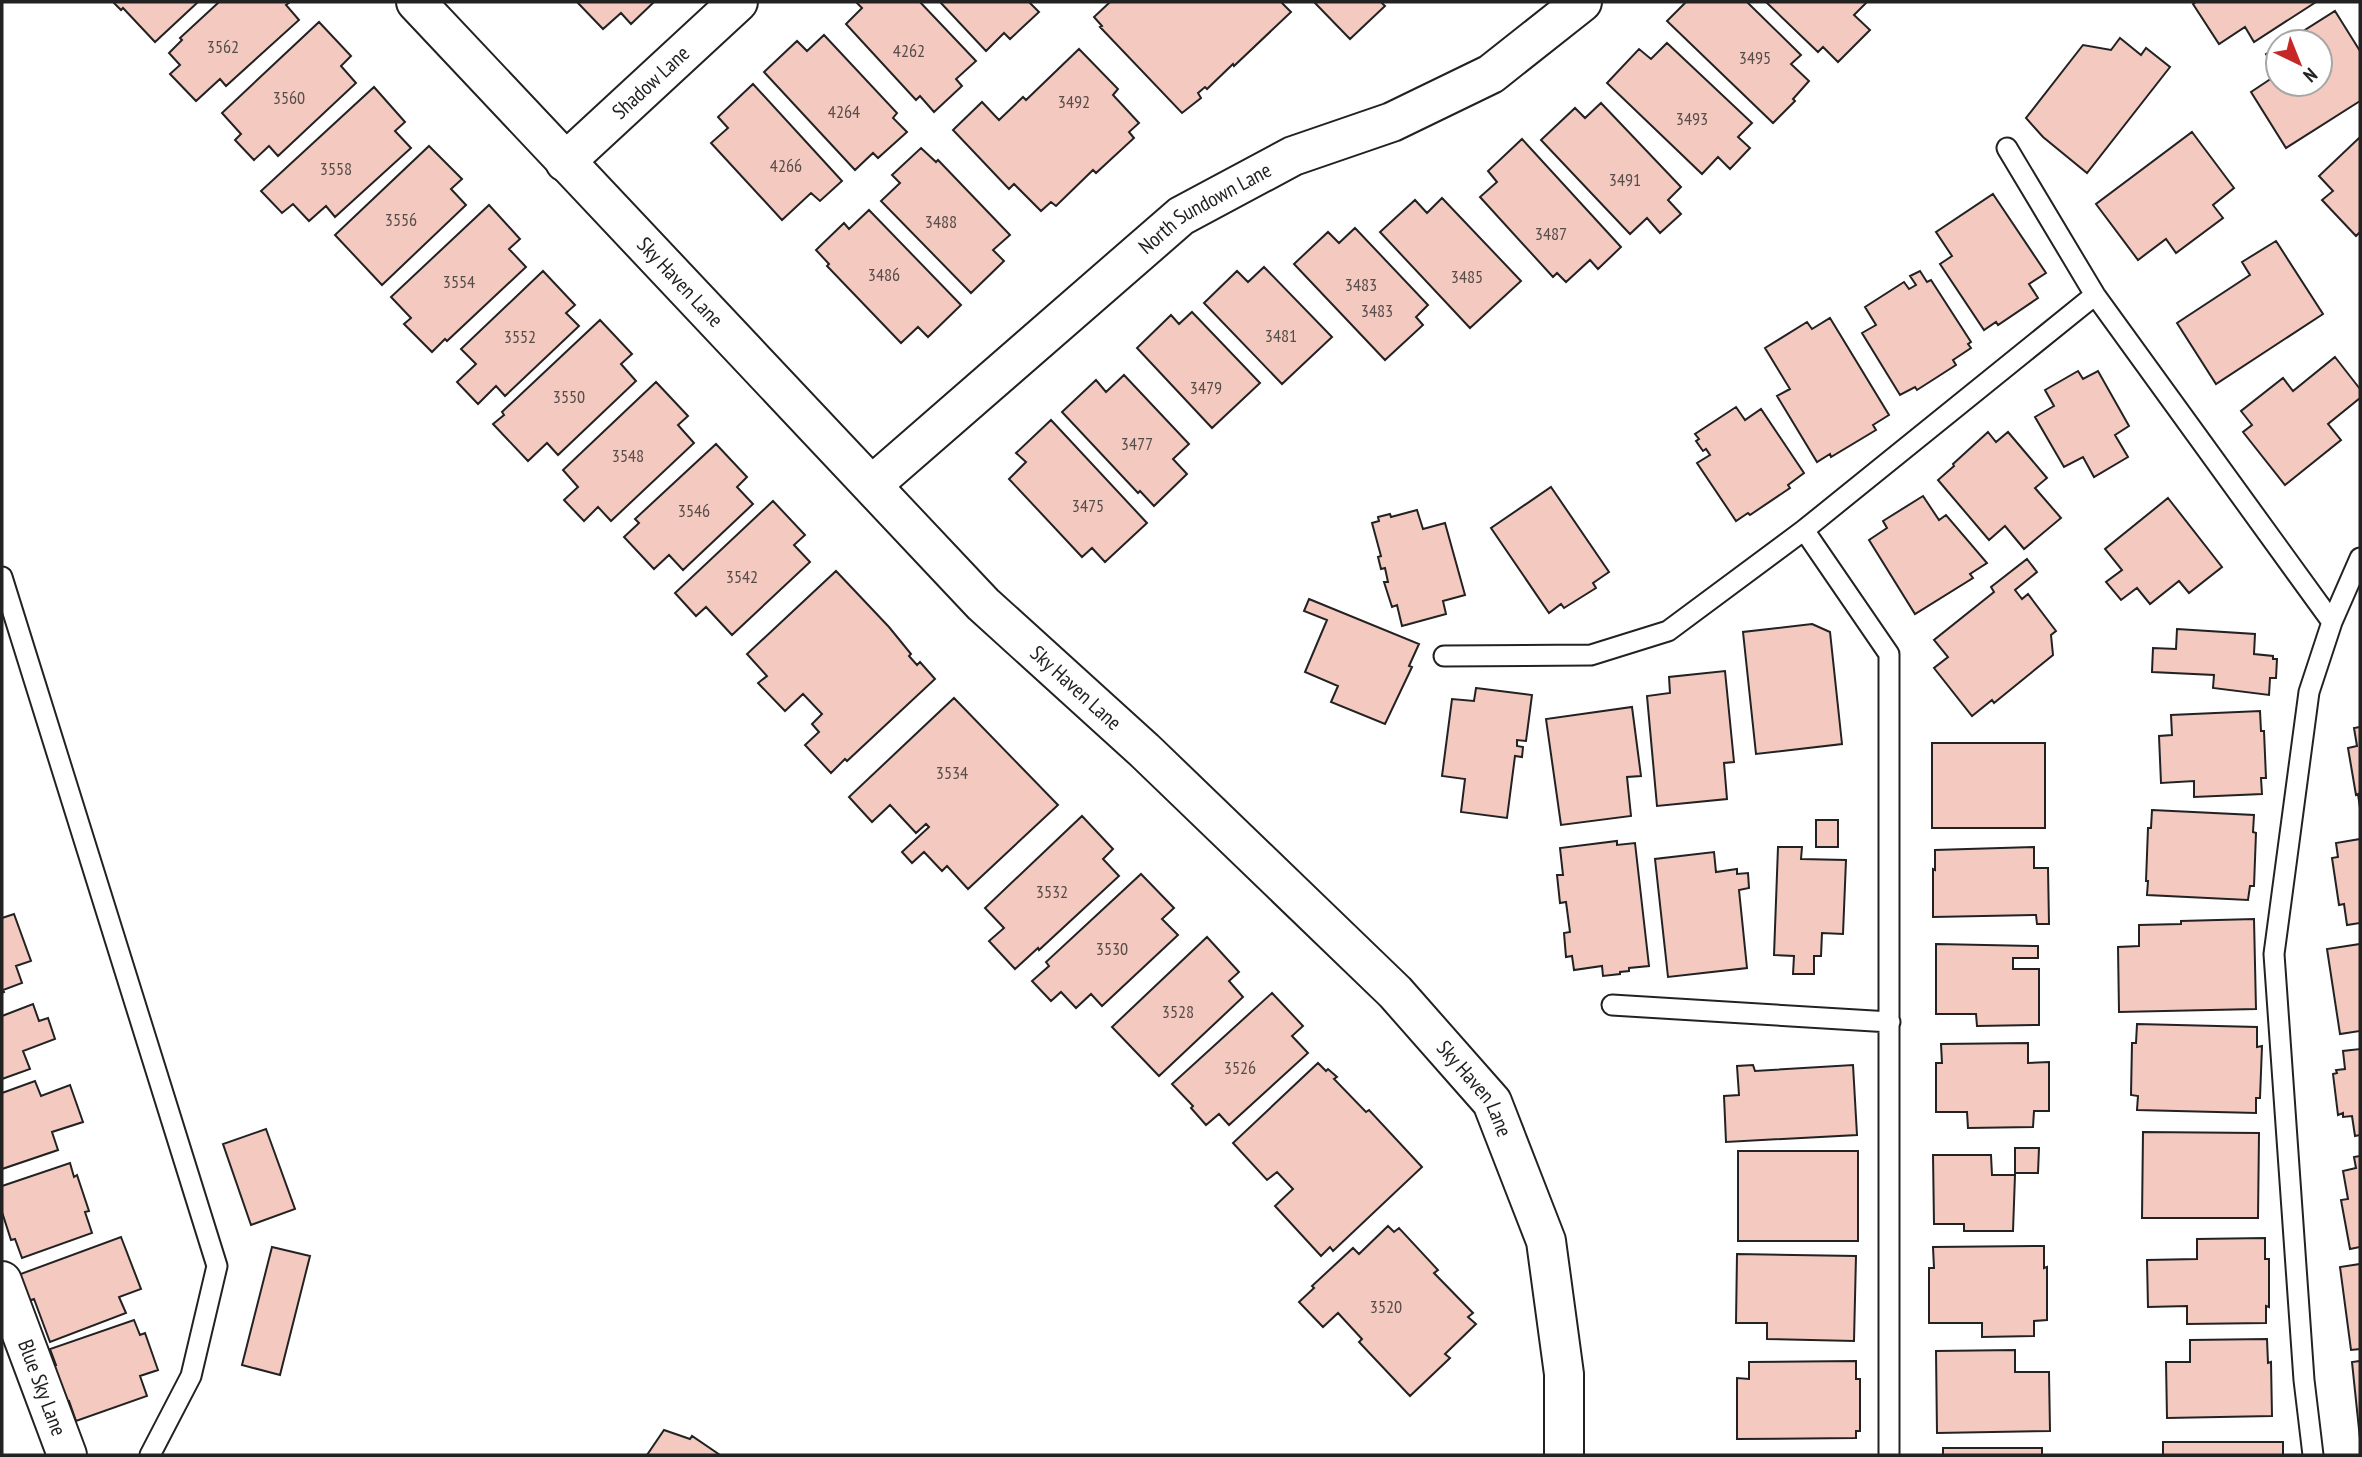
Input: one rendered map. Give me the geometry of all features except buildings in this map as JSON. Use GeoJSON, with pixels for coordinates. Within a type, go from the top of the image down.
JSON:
{"type":"FeatureCollection","features":[{"type":"Feature","properties":{"kind":"street","name":"Sky Haven Lane"},"geometry":{"type":"LineString","coordinates":[[416,2],[983,604],[1144,750],[1395,992],[1492,1102],[1546,1241],[1564,1374],[1564,1455]]}},
{"type":"Feature","properties":{"kind":"street","name":"Shadow Lane"},"geometry":{"type":"LineString","coordinates":[[565,162],[738,2]]}},
{"type":"Feature","properties":{"kind":"street","name":"North Sundown Lane"},"geometry":{"type":"LineString","coordinates":[[872,485],[1181,216],[1293,156],[1392,122],[1491,75],[1582,2]]}},
{"type":"Feature","properties":{"kind":"street","name":"Blue Sky Lane"},"geometry":{"type":"LineString","coordinates":[[2,1281],[67,1455]]}},
{"type":"Feature","properties":{"kind":"lane"},"geometry":{"type":"LineString","coordinates":[[2007,148],[2095,295],[2332,622]]}},
{"type":"Feature","properties":{"kind":"lane"},"geometry":{"type":"LineString","coordinates":[[1444,656],[1591,655],[1668,631],[1804,530],[2095,295]]}},
{"type":"Feature","properties":{"kind":"lane"},"geometry":{"type":"LineString","coordinates":[[1804,530],[1889,654],[1889,1455]]}},
{"type":"Feature","properties":{"kind":"lane"},"geometry":{"type":"LineString","coordinates":[[2313,1455],[2304,1380],[2274,954],[2309,692],[2332,622],[2360,558]]}},
{"type":"Feature","properties":{"kind":"lane"},"geometry":{"type":"LineString","coordinates":[[2,577],[217,1266],[191,1377],[150,1455]]}},
{"type":"Feature","properties":{"kind":"lane"},"geometry":{"type":"LineString","coordinates":[[1612,1005],[1890,1022]]}}]}
